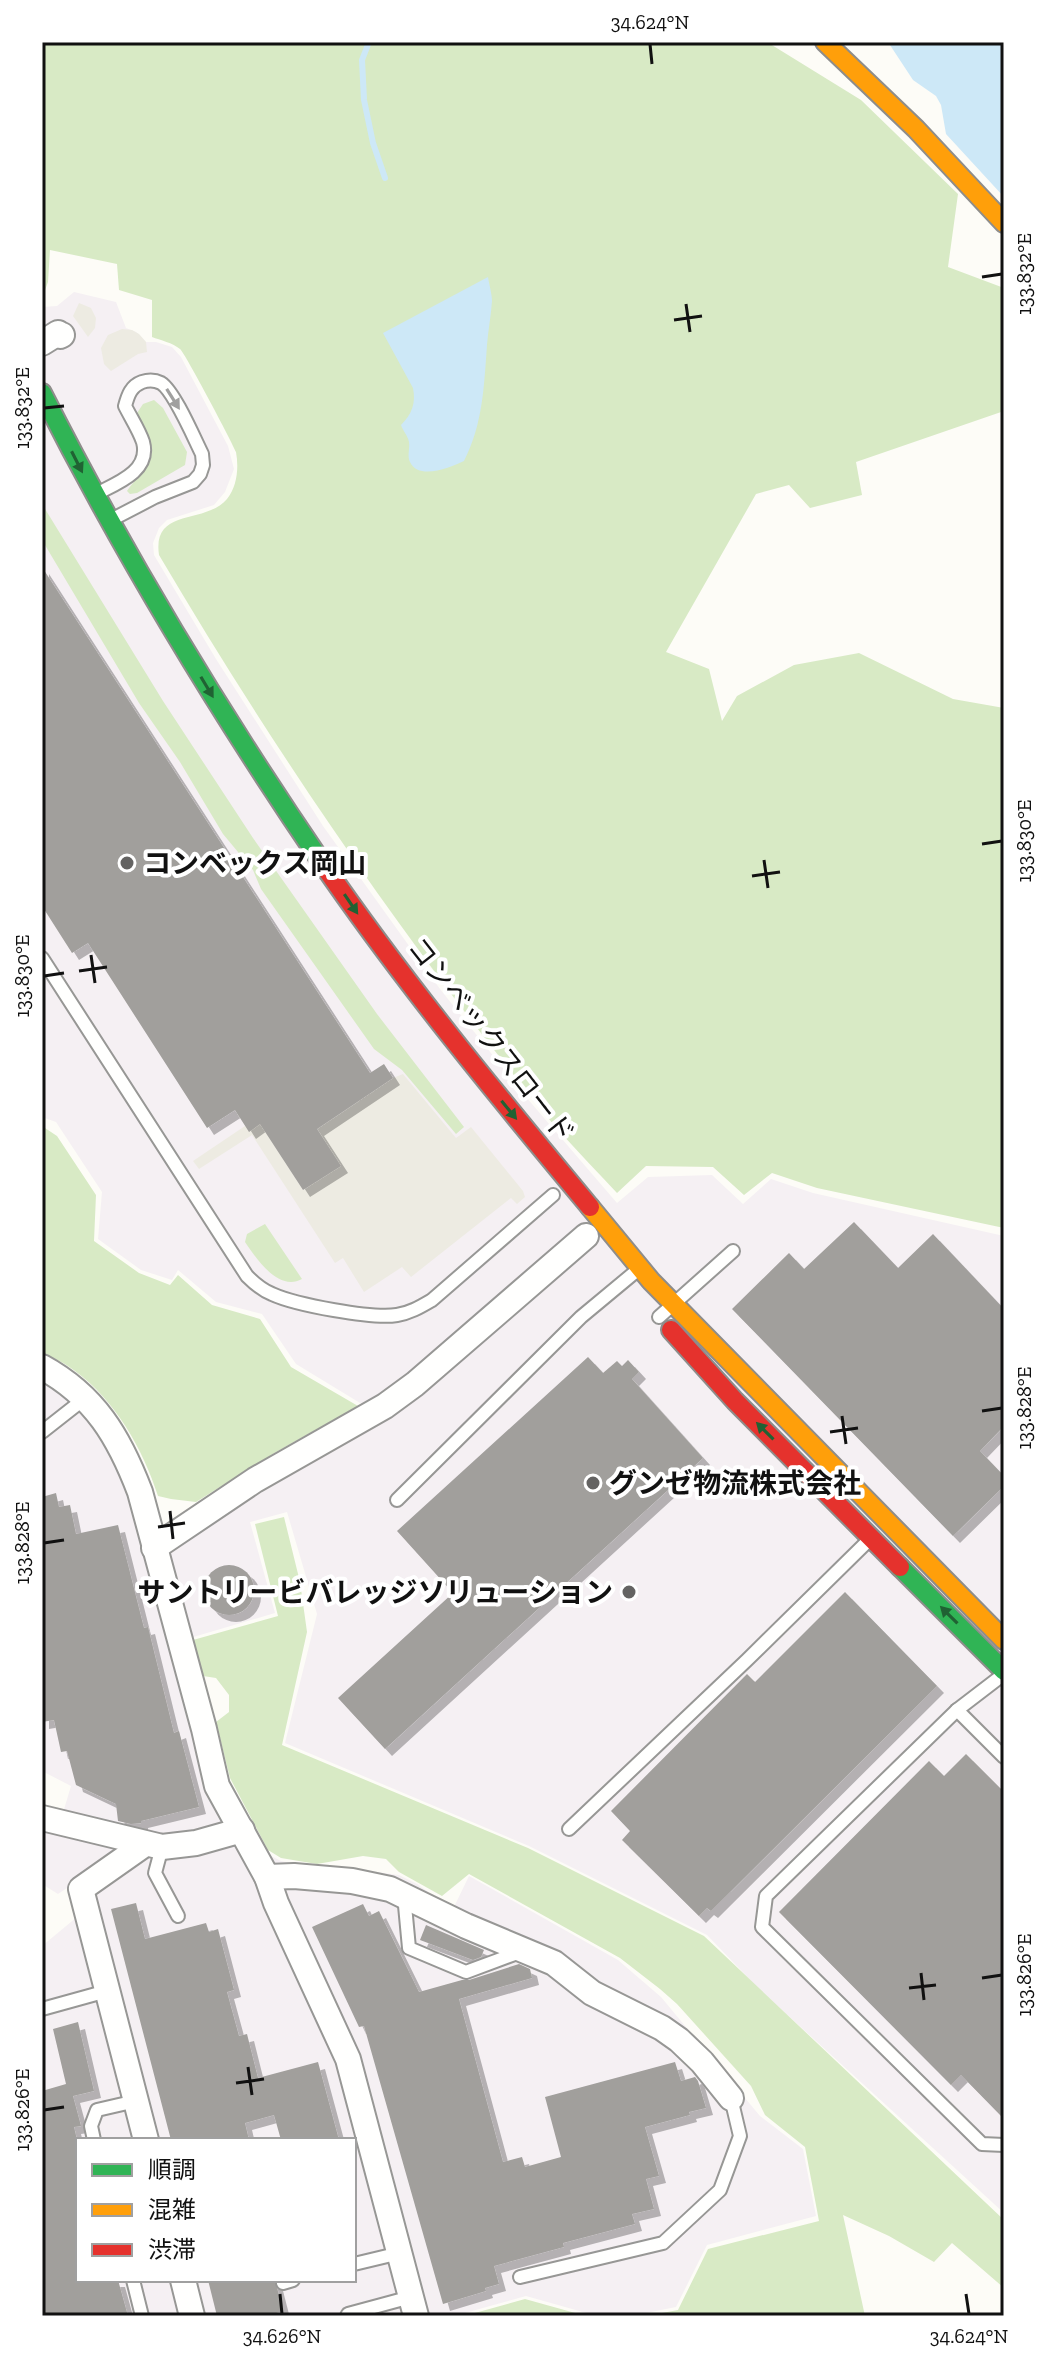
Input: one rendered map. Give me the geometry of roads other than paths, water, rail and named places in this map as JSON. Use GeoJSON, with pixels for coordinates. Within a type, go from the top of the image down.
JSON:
{"type":"FeatureCollection","features":[{"type":"Feature","properties":{"kind":"street"},"geometry":{"type":"LineString","coordinates":[[825,42],[906,119],[1004,223]]}},
{"type":"Feature","properties":{"kind":"street","name":"コンベックスロード"},"geometry":{"type":"LineString","coordinates":[[42,393],[83,498],[109,521],[212,696],[282,804],[365,926],[629,1277],[674,1303],[1004,1640]]}},
{"type":"Feature","properties":{"kind":"street"},"geometry":{"type":"LineString","coordinates":[[154,1548],[255,1480],[385,1406],[415,1384],[569,1214]]}},
{"type":"Feature","properties":{"kind":"street"},"geometry":{"type":"LineString","coordinates":[[654,1312],[735,1401],[1001,1663]]}},
{"type":"Feature","properties":{"kind":"street"},"geometry":{"type":"LineString","coordinates":[[42,1367],[62,1378],[114,1434],[140,1492],[217,1786],[267,1877],[348,2059],[414,2306]]}},
{"type":"Feature","properties":{"kind":"street"},"geometry":{"type":"LineString","coordinates":[[42,1818],[154,1845],[196,1843],[242,1830]]}},
{"type":"Feature","properties":{"kind":"street"},"geometry":{"type":"LineString","coordinates":[[145,2138],[81,1889],[154,1845]]}},
{"type":"Feature","properties":{"kind":"street"},"geometry":{"type":"LineString","coordinates":[[267,1877],[352,1881],[390,1889],[466,1926],[554,1963],[592,1993],[662,2028],[702,2062],[731,2098]]}},
{"type":"Feature","properties":{"kind":"street"},"geometry":{"type":"LineString","coordinates":[[184,2282],[192,2316]]}},
{"type":"Feature","properties":{"kind":"lane"},"geometry":{"type":"LineString","coordinates":[[83,498],[129,477],[142,461],[143,444],[125,406],[128,393],[137,385],[147,381],[159,382],[169,391],[202,454],[200,474],[193,482],[109,521]]}},
{"type":"Feature","properties":{"kind":"lane"},"geometry":{"type":"LineString","coordinates":[[42,958],[247,1276],[270,1294],[372,1316],[397,1315],[415,1310],[569,1214]]}},
{"type":"Feature","properties":{"kind":"lane"},"geometry":{"type":"LineString","coordinates":[[654,1312],[674,1303],[733,1251]]}},
{"type":"Feature","properties":{"kind":"lane"},"geometry":{"type":"LineString","coordinates":[[397,1500],[581,1317],[629,1277]]}},
{"type":"Feature","properties":{"kind":"lane"},"geometry":{"type":"LineString","coordinates":[[42,1432],[84,1399]]}},
{"type":"Feature","properties":{"kind":"lane"},"geometry":{"type":"LineString","coordinates":[[569,1829],[888,1522]]}},
{"type":"Feature","properties":{"kind":"lane"},"geometry":{"type":"LineString","coordinates":[[1001,1663],[766,1896],[762,1927],[982,2144],[1004,2145]]}},
{"type":"Feature","properties":{"kind":"lane"},"geometry":{"type":"LineString","coordinates":[[957,1710],[1004,1757]]}},
{"type":"Feature","properties":{"kind":"lane"},"geometry":{"type":"LineString","coordinates":[[154,1845],[155,1873],[178,1916]]}},
{"type":"Feature","properties":{"kind":"lane"},"geometry":{"type":"LineString","coordinates":[[404,1895],[409,1948],[466,1972],[524,1950]]}},
{"type":"Feature","properties":{"kind":"lane"},"geometry":{"type":"LineString","coordinates":[[42,2009],[107,1991]]}},
{"type":"Feature","properties":{"kind":"lane"},"geometry":{"type":"LineString","coordinates":[[520,2277],[663,2243],[720,2190],[740,2136],[731,2098]]}},
{"type":"Feature","properties":{"kind":"lane"},"geometry":{"type":"LineString","coordinates":[[94,2138],[91,2126],[97,2110],[136,2101]]}},
{"type":"Feature","properties":{"kind":"lane"},"geometry":{"type":"LineString","coordinates":[[356,2264],[400,2253]]}},
{"type":"Feature","properties":{"kind":"lane"},"geometry":{"type":"LineString","coordinates":[[134,2282],[142,2316]]}},
{"type":"Feature","properties":{"kind":"lane"},"geometry":{"type":"LineString","coordinates":[[347,2316],[414,2306]]}},
{"type":"Feature","properties":{"kind":"water"},"geometry":{"type":"Polygon","coordinates":[[[888,42],[1004,42],[1004,197],[946,134],[941,105],[936,96],[913,80],[888,42]]]}},
{"type":"Feature","properties":{"kind":"water"},"geometry":{"type":"Polygon","coordinates":[[[488,277],[492,301],[483,390],[475,433],[464,461],[436,471],[420,471],[410,462],[409,442],[401,425],[412,408],[413,388],[383,333],[488,277]]]}},
{"type":"Feature","properties":{"kind":"waterway"},"geometry":{"type":"LineString","coordinates":[[369,42],[362,60],[364,100],[373,143],[385,178]]}},
{"type":"Feature","properties":{"kind":"place","name":"コンベックス岡山"},"geometry":{"type":"Point","coordinates":[127,863]}},
{"type":"Feature","properties":{"kind":"place","name":"グンゼ物流株式会社"},"geometry":{"type":"Point","coordinates":[593,1483]}},
{"type":"Feature","properties":{"kind":"place","name":"サントリービバレッジソリューション"},"geometry":{"type":"Point","coordinates":[629,1592]}}]}
